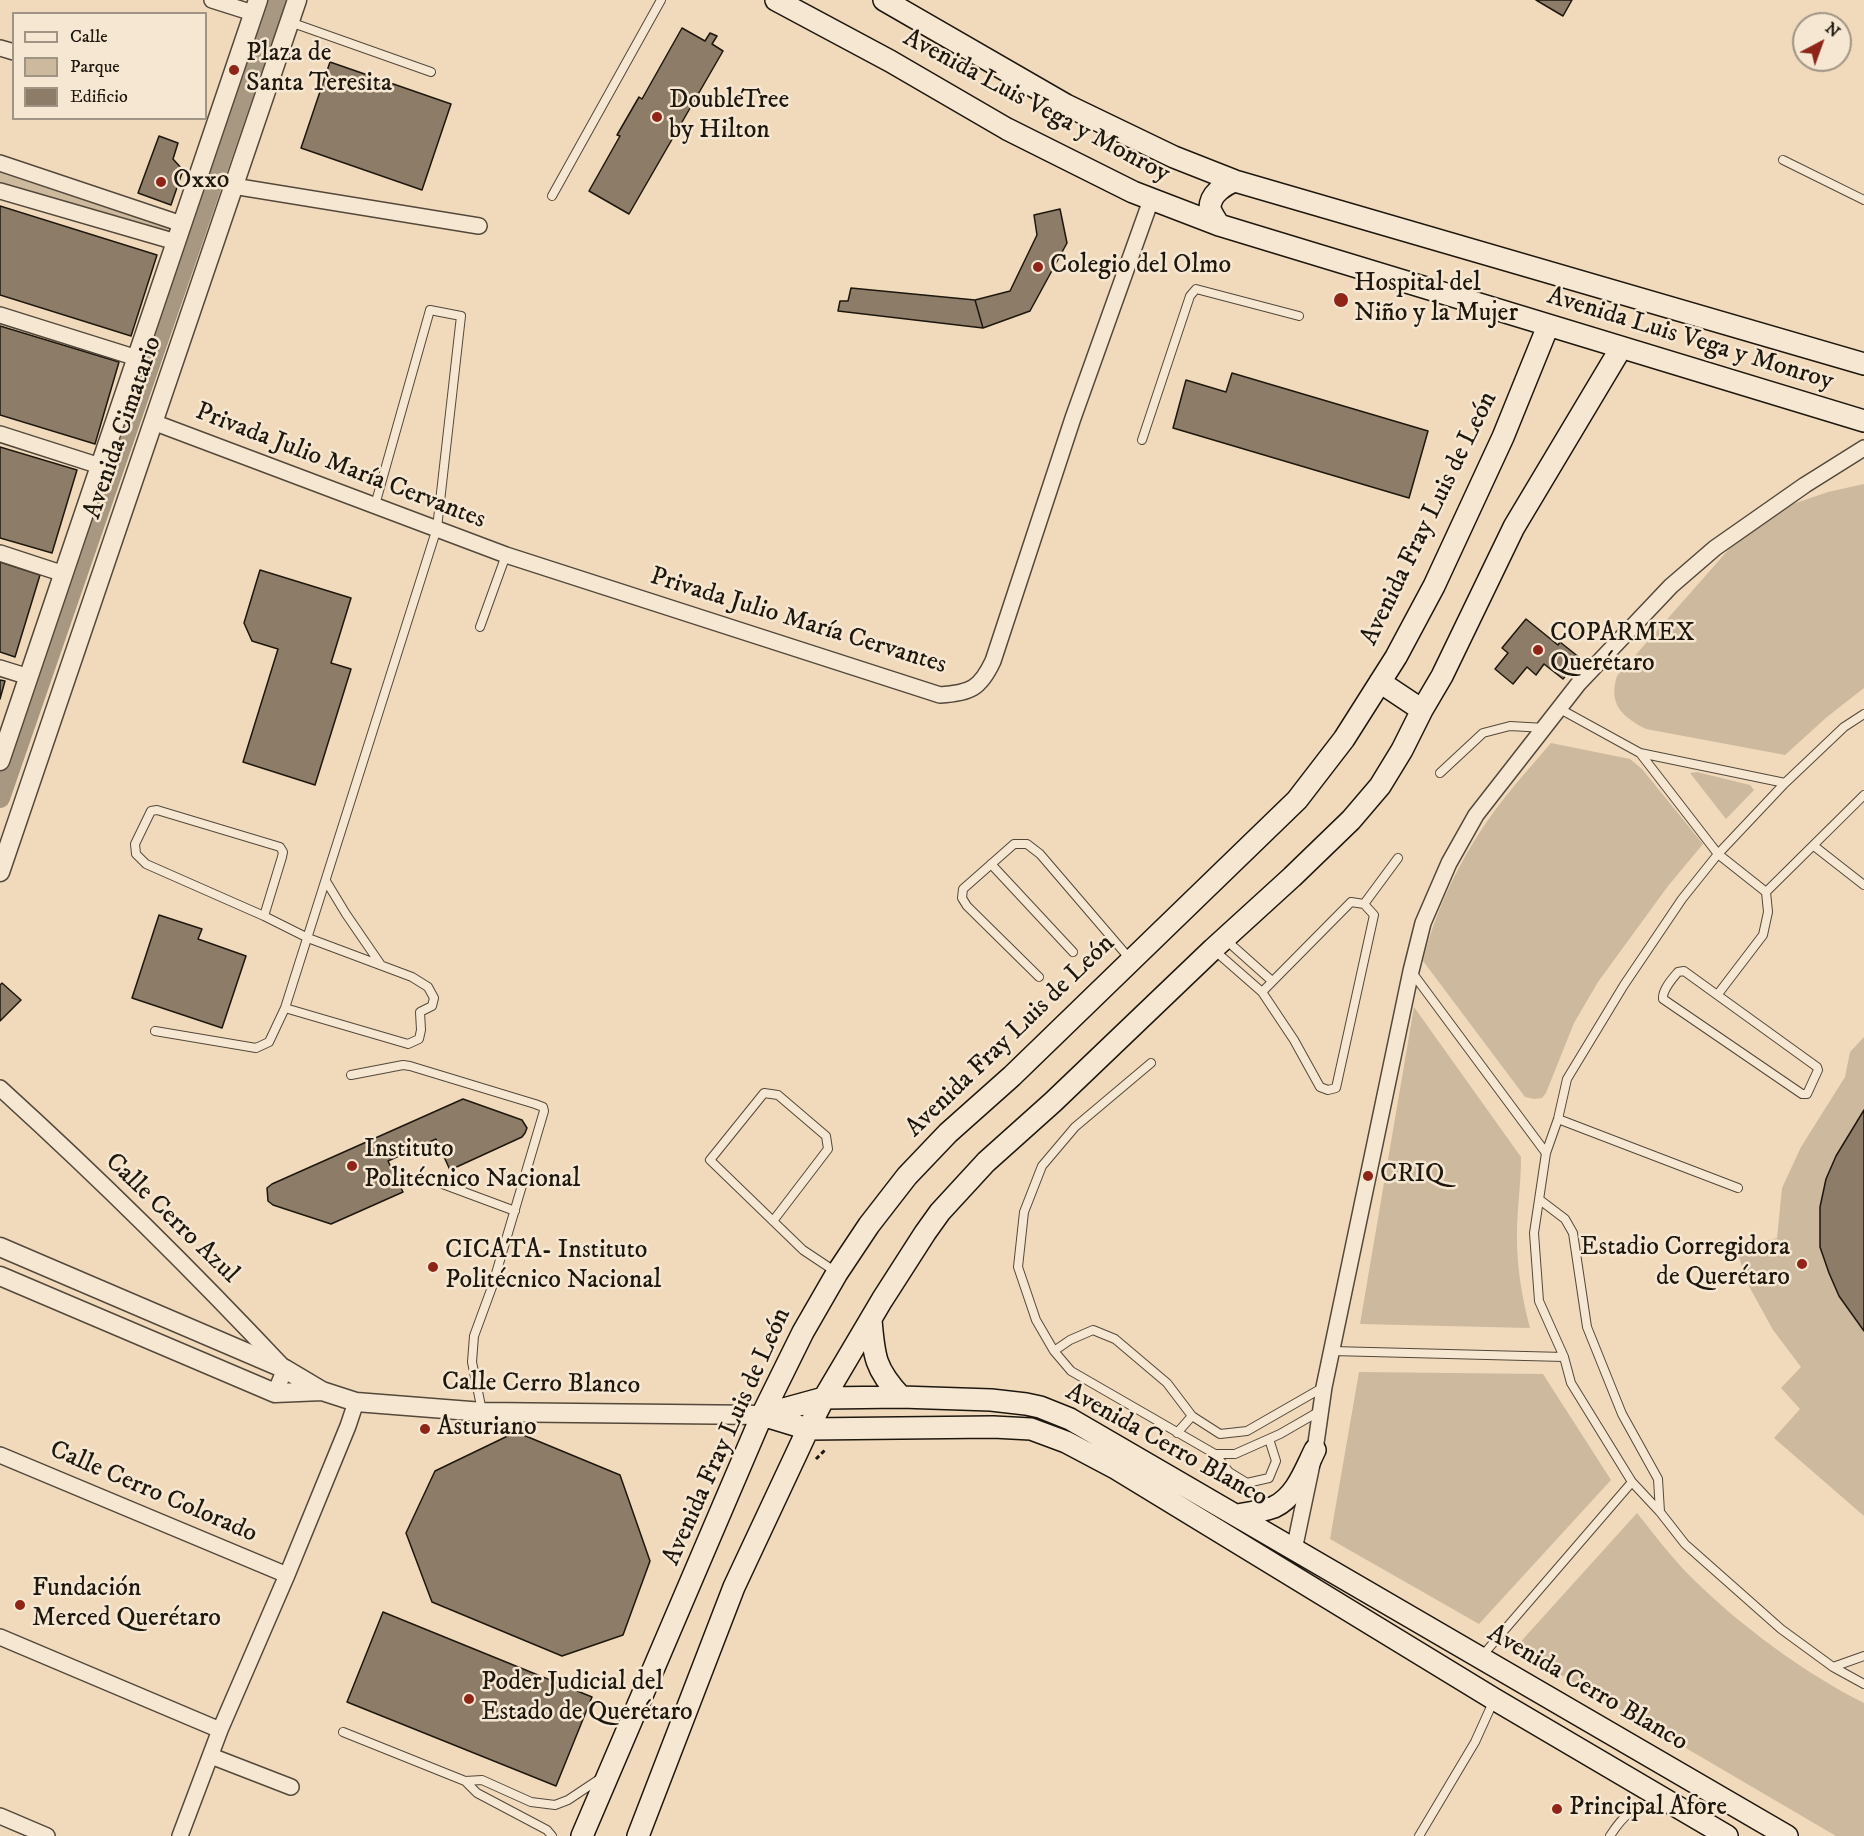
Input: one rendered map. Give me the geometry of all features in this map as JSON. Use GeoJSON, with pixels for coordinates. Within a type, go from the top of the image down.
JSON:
{"type":"FeatureCollection","features":[{"type":"Feature","properties":{"kind":"main road","name":"Avenida Luis Vega y Monroy"},"geometry":{"type":"LineString","coordinates":[[776,0],[890,61],[1007,129],[1151,200],[1219,225],[1864,421]]}},
{"type":"Feature","properties":{"kind":"main road","name":"Avenida Luis Vega y Monroy"},"geometry":{"type":"LineString","coordinates":[[884,0],[1066,105],[1174,157],[1235,181],[1864,364]]}},
{"type":"Feature","properties":{"kind":"main road"},"geometry":{"type":"LineString","coordinates":[[1219,225],[1210,209],[1212,199],[1223,185],[1235,181]]}},
{"type":"Feature","properties":{"kind":"main road","name":"Avenida Fray Luis de León"},"geometry":{"type":"LineString","coordinates":[[582,1836],[762,1415],[803,1332],[837,1273],[869,1225],[907,1176],[948,1133],[1012,1076],[1297,800],[1344,739],[1396,657],[1434,586],[1503,437],[1548,326]]}},
{"type":"Feature","properties":{"kind":"main road"},"geometry":{"type":"LineString","coordinates":[[638,1836],[734,1587],[808,1429],[824,1398],[925,1233],[962,1186],[986,1162],[1053,1102],[1351,820],[1380,786],[1442,676],[1514,527],[1621,348]]}},
{"type":"Feature","properties":{"kind":"main road"},"geometry":{"type":"LineString","coordinates":[[1380,682],[1422,710]]}},
{"type":"Feature","properties":{"kind":"main road"},"geometry":{"type":"LineString","coordinates":[[871,1320],[873,1351],[878,1367],[885,1380],[901,1397]]}},
{"type":"Feature","properties":{"kind":"main road","name":"Avenida Cerro Blanco"},"geometry":{"type":"LineString","coordinates":[[762,1415],[824,1398],[901,1397],[991,1400],[1040,1407],[1070,1419],[1787,1836]]}},
{"type":"Feature","properties":{"kind":"main road","name":"Avenida Cerro Blanco"},"geometry":{"type":"LineString","coordinates":[[762,1415],[808,1429],[993,1427],[1030,1429],[1066,1442],[1116,1469],[1494,1699],[1662,1798],[1705,1829],[1727,1836]]}},
{"type":"Feature","properties":{"kind":"main road"},"geometry":{"type":"LineString","coordinates":[[1237,1515],[1274,1507],[1286,1499],[1298,1484],[1314,1450]]}},
{"type":"Feature","properties":{"kind":"street"},"geometry":{"type":"LineString","coordinates":[[212,0],[256,7]]}},
{"type":"Feature","properties":{"kind":"street","name":"Avenida Cimatario"},"geometry":{"type":"LineString","coordinates":[[0,872],[297,0]]}},
{"type":"Feature","properties":{"kind":"street","name":"Avenida Cimatario"},"geometry":{"type":"LineString","coordinates":[[0,761],[182,224],[212,114],[256,7]]}},
{"type":"Feature","properties":{"kind":"street"},"geometry":{"type":"LineString","coordinates":[[0,163],[182,224]]}},
{"type":"Feature","properties":{"kind":"street"},"geometry":{"type":"LineString","coordinates":[[233,186],[479,226]]}},
{"type":"Feature","properties":{"kind":"street"},"geometry":{"type":"LineString","coordinates":[[0,191],[176,242]]}},
{"type":"Feature","properties":{"kind":"street","name":"Privada Julio María Cervantes"},"geometry":{"type":"LineString","coordinates":[[153,422],[506,555],[940,695],[970,691],[985,679],[993,662],[1073,418],[1151,200]]}},
{"type":"Feature","properties":{"kind":"street"},"geometry":{"type":"LineString","coordinates":[[0,315],[137,358]]}},
{"type":"Feature","properties":{"kind":"street"},"geometry":{"type":"LineString","coordinates":[[0,434],[100,466]]}},
{"type":"Feature","properties":{"kind":"street"},"geometry":{"type":"LineString","coordinates":[[1294,1550],[1324,1387],[1411,971],[1423,923],[1449,863],[1476,815],[1579,683],[1671,586],[1715,548],[1805,484],[1864,448]]}},
{"type":"Feature","properties":{"kind":"street"},"geometry":{"type":"LineString","coordinates":[[0,553],[64,574]]}},
{"type":"Feature","properties":{"kind":"street"},"geometry":{"type":"LineString","coordinates":[[0,668],[29,677]]}},
{"type":"Feature","properties":{"kind":"street","name":"Calle Cerro Azul"},"geometry":{"type":"LineString","coordinates":[[0,1088],[223,1304],[285,1369]]}},
{"type":"Feature","properties":{"kind":"street","name":"Calle Cerro Blanco"},"geometry":{"type":"LineString","coordinates":[[0,1247],[285,1369],[322,1391],[356,1402],[483,1412],[762,1415]]}},
{"type":"Feature","properties":{"kind":"street","name":"Calle Cerro Blanco"},"geometry":{"type":"LineString","coordinates":[[0,1276],[275,1394],[322,1391]]}},
{"type":"Feature","properties":{"kind":"street"},"geometry":{"type":"LineString","coordinates":[[275,1394],[285,1369]]}},
{"type":"Feature","properties":{"kind":"street"},"geometry":{"type":"LineString","coordinates":[[180,1836],[220,1730],[287,1575],[356,1402]]}},
{"type":"Feature","properties":{"kind":"street","name":"Calle Cerro Colorado"},"geometry":{"type":"LineString","coordinates":[[0,1455],[287,1575]]}},
{"type":"Feature","properties":{"kind":"street"},"geometry":{"type":"LineString","coordinates":[[0,1636],[220,1730]]}},
{"type":"Feature","properties":{"kind":"street"},"geometry":{"type":"LineString","coordinates":[[211,1756],[291,1787]]}},
{"type":"Feature","properties":{"kind":"street"},"geometry":{"type":"LineString","coordinates":[[0,1816],[47,1836]]}},
{"type":"Feature","properties":{"kind":"lane"},"geometry":{"type":"LineString","coordinates":[[552,196],[661,0]]}},
{"type":"Feature","properties":{"kind":"lane"},"geometry":{"type":"LineString","coordinates":[[290,22],[431,72]]}},
{"type":"Feature","properties":{"kind":"lane"},"geometry":{"type":"LineString","coordinates":[[1784,160],[1864,200]]}},
{"type":"Feature","properties":{"kind":"lane"},"geometry":{"type":"LineString","coordinates":[[1142,440],[1191,296],[1196,289],[1299,316]]}},
{"type":"Feature","properties":{"kind":"lane"},"geometry":{"type":"LineString","coordinates":[[155,1031],[256,1047],[269,1042],[285,1008],[437,528],[461,316],[430,310],[375,506]]}},
{"type":"Feature","properties":{"kind":"lane"},"geometry":{"type":"LineString","coordinates":[[480,627],[506,555]]}},
{"type":"Feature","properties":{"kind":"lane"},"geometry":{"type":"LineString","coordinates":[[1560,709],[1640,753],[1785,783]]}},
{"type":"Feature","properties":{"kind":"lane"},"geometry":{"type":"LineString","coordinates":[[1864,714],[1844,727],[1785,783],[1718,854],[1682,898],[1624,985],[1568,1079],[1546,1153],[1534,1233],[1539,1301],[1564,1357],[1570,1383],[1632,1482],[1685,1544],[1781,1629],[1833,1667],[1864,1684]]}},
{"type":"Feature","properties":{"kind":"lane"},"geometry":{"type":"LineString","coordinates":[[1440,773],[1483,733],[1510,726],[1545,728]]}},
{"type":"Feature","properties":{"kind":"lane"},"geometry":{"type":"LineString","coordinates":[[1640,753],[1718,854],[1766,892],[1768,912],[1763,935],[1718,994]]}},
{"type":"Feature","properties":{"kind":"lane"},"geometry":{"type":"LineString","coordinates":[[1766,892],[1864,795]]}},
{"type":"Feature","properties":{"kind":"lane"},"geometry":{"type":"LineString","coordinates":[[264,916],[282,857],[283,852],[280,847],[157,810],[151,812],[135,844],[136,854],[146,864],[308,938],[412,977],[428,987],[434,998],[432,1006],[420,1012],[419,1039],[408,1044],[285,1008]]}},
{"type":"Feature","properties":{"kind":"lane"},"geometry":{"type":"LineString","coordinates":[[1039,977],[967,906],[962,898],[963,889],[1014,844],[1027,844],[1040,854],[1131,960]]}},
{"type":"Feature","properties":{"kind":"lane"},"geometry":{"type":"LineString","coordinates":[[1814,846],[1864,885]]}},
{"type":"Feature","properties":{"kind":"lane"},"geometry":{"type":"LineString","coordinates":[[1364,904],[1398,858]]}},
{"type":"Feature","properties":{"kind":"lane"},"geometry":{"type":"LineString","coordinates":[[991,864],[1073,952]]}},
{"type":"Feature","properties":{"kind":"lane"},"geometry":{"type":"LineString","coordinates":[[326,881],[381,965]]}},
{"type":"Feature","properties":{"kind":"lane"},"geometry":{"type":"LineString","coordinates":[[1219,944],[1262,992],[1294,1040],[1320,1087],[1328,1090],[1336,1088],[1374,915],[1364,904],[1351,902],[1262,992]]}},
{"type":"Feature","properties":{"kind":"lane"},"geometry":{"type":"LineString","coordinates":[[1219,944],[1272,981]]}},
{"type":"Feature","properties":{"kind":"lane"},"geometry":{"type":"LineString","coordinates":[[1411,971],[1546,1153]]}},
{"type":"Feature","properties":{"kind":"lane"},"geometry":{"type":"LineString","coordinates":[[1684,971],[1718,994],[1817,1068],[1807,1094],[1802,1094],[1662,999],[1662,995],[1678,972],[1684,971]]}},
{"type":"Feature","properties":{"kind":"lane"},"geometry":{"type":"LineString","coordinates":[[1151,1063],[1075,1127],[1042,1166],[1024,1212],[1018,1267],[1036,1320],[1054,1351],[1071,1371],[1215,1454],[1228,1472],[1247,1484],[1269,1478],[1276,1461],[1269,1439]]}},
{"type":"Feature","properties":{"kind":"lane"},"geometry":{"type":"LineString","coordinates":[[351,1075],[403,1065],[410,1066],[543,1107],[543,1117],[515,1211],[492,1287],[474,1336],[472,1362],[483,1412]]}},
{"type":"Feature","properties":{"kind":"lane"},"geometry":{"type":"LineString","coordinates":[[773,1221],[828,1149],[826,1136],[778,1095],[764,1093],[710,1160],[773,1221],[803,1250],[837,1273]]}},
{"type":"Feature","properties":{"kind":"lane"},"geometry":{"type":"LineString","coordinates":[[1557,1119],[1738,1188]]}},
{"type":"Feature","properties":{"kind":"lane"},"geometry":{"type":"LineString","coordinates":[[429,1179],[515,1211]]}},
{"type":"Feature","properties":{"kind":"lane"},"geometry":{"type":"LineString","coordinates":[[1540,1200],[1565,1219],[1573,1233],[1587,1327],[1622,1414],[1658,1479],[1660,1512]]}},
{"type":"Feature","properties":{"kind":"lane"},"geometry":{"type":"LineString","coordinates":[[1054,1351],[1070,1340],[1093,1330],[1103,1333],[1115,1339],[1167,1383],[1192,1416],[1220,1434],[1247,1431],[1324,1387]]}},
{"type":"Feature","properties":{"kind":"lane"},"geometry":{"type":"LineString","coordinates":[[1332,1350],[1564,1357]]}},
{"type":"Feature","properties":{"kind":"lane"},"geometry":{"type":"LineString","coordinates":[[1215,1454],[1235,1454],[1269,1439],[1321,1410]]}},
{"type":"Feature","properties":{"kind":"lane"},"geometry":{"type":"LineString","coordinates":[[1177,1433],[1192,1416]]}},
{"type":"Feature","properties":{"kind":"lane"},"geometry":{"type":"LineString","coordinates":[[1480,1659],[1632,1482]]}},
{"type":"Feature","properties":{"kind":"lane"},"geometry":{"type":"LineString","coordinates":[[1833,1667],[1864,1656]]}},
{"type":"Feature","properties":{"kind":"lane"},"geometry":{"type":"LineString","coordinates":[[1419,1836],[1475,1742],[1494,1699]]}},
{"type":"Feature","properties":{"kind":"lane"},"geometry":{"type":"LineString","coordinates":[[343,1732],[465,1782],[477,1793],[548,1830],[552,1836]]}},
{"type":"Feature","properties":{"kind":"lane"},"geometry":{"type":"LineString","coordinates":[[465,1782],[482,1780],[531,1802],[555,1805],[568,1800],[610,1772]]}},
{"type":"Feature","properties":{"kind":"lane"},"geometry":{"type":"LineString","coordinates":[[1611,1836],[1620,1820],[1629,1812],[1662,1798]]}},
{"type":"Feature","properties":{"kind":"path"},"geometry":{"type":"LineString","coordinates":[[811,1465],[826,1449],[835,1444]]}},
{"type":"Feature","properties":{"kind":"green space"},"geometry":{"type":"Polygon","coordinates":[[[0,164],[185,225],[178,243],[0,191],[0,164]]]}},
{"type":"Feature","properties":{"kind":"green space"},"geometry":{"type":"Polygon","coordinates":[[[1864,484],[1864,688],[1827,717],[1785,755],[1646,729],[1624,714],[1614,694],[1617,676],[1730,548],[1764,522],[1793,504],[1828,492],[1864,484]]]}},
{"type":"Feature","properties":{"kind":"green space"},"geometry":{"type":"Polygon","coordinates":[[[1551,743],[1630,759],[1642,769],[1703,844],[1668,886],[1598,982],[1574,1023],[1546,1093],[1542,1098],[1534,1099],[1525,1097],[1423,961],[1445,896],[1479,833],[1511,789],[1551,743]]]}},
{"type":"Feature","properties":{"kind":"green space"},"geometry":{"type":"Polygon","coordinates":[[[1697,772],[1750,785],[1754,790],[1726,819],[1690,773],[1697,772]]]}},
{"type":"Feature","properties":{"kind":"green space"},"geometry":{"type":"Polygon","coordinates":[[[1414,1007],[1521,1157],[1517,1253],[1530,1328],[1360,1324],[1414,1007]]]}},
{"type":"Feature","properties":{"kind":"green space","name":"Estadio Corregidora de Querétaro"},"geometry":{"type":"Polygon","coordinates":[[[1864,1037],[1864,1516],[1774,1438],[1800,1409],[1781,1388],[1801,1367],[1773,1330],[1745,1279],[1737,1248],[1777,1238],[1782,1188],[1801,1147],[1845,1077],[1850,1052],[1864,1037]]]}},
{"type":"Feature","properties":{"kind":"green space"},"geometry":{"type":"Polygon","coordinates":[[[1359,1372],[1543,1374],[1611,1480],[1479,1624],[1330,1539],[1359,1372]]]}},
{"type":"Feature","properties":{"kind":"green space"},"geometry":{"type":"Polygon","coordinates":[[[1637,1513],[1683,1569],[1729,1612],[1795,1662],[1864,1703],[1864,1836],[1836,1836],[1515,1648],[1637,1513]]]}},
{"type":"Feature","properties":{"kind":"building"},"geometry":{"type":"Polygon","coordinates":[[[1536,0],[1572,0],[1563,16],[1536,0]]]}},
{"type":"Feature","properties":{"kind":"building","name":"DoubleTree by Hilton"},"geometry":{"type":"Polygon","coordinates":[[[682,28],[705,41],[710,33],[717,36],[712,44],[723,51],[629,214],[589,191],[620,136],[617,135],[639,97],[642,99],[682,28]]]}},
{"type":"Feature","properties":{"kind":"building"},"geometry":{"type":"Polygon","coordinates":[[[330,62],[451,104],[422,190],[301,148],[330,62]]]}},
{"type":"Feature","properties":{"kind":"building","name":"Oxxo"},"geometry":{"type":"Polygon","coordinates":[[[159,136],[178,143],[173,159],[183,170],[171,205],[138,193],[159,136]]]}},
{"type":"Feature","properties":{"kind":"building"},"geometry":{"type":"Polygon","coordinates":[[[0,206],[157,255],[131,336],[0,295],[0,206]]]}},
{"type":"Feature","properties":{"kind":"building","name":"Colegio del Olmo"},"geometry":{"type":"Polygon","coordinates":[[[1060,209],[1067,243],[1030,311],[983,328],[975,300],[1010,291],[1037,235],[1034,215],[1060,209]]]}},
{"type":"Feature","properties":{"kind":"building"},"geometry":{"type":"Polygon","coordinates":[[[851,288],[975,300],[983,328],[838,311],[840,301],[848,301],[851,288]]]}},
{"type":"Feature","properties":{"kind":"building"},"geometry":{"type":"Polygon","coordinates":[[[0,326],[119,362],[95,444],[0,415],[0,326]]]}},
{"type":"Feature","properties":{"kind":"building"},"geometry":{"type":"Polygon","coordinates":[[[1232,373],[1428,431],[1409,498],[1173,428],[1186,380],[1226,392],[1232,373]]]}},
{"type":"Feature","properties":{"kind":"building"},"geometry":{"type":"Polygon","coordinates":[[[0,447],[77,470],[52,553],[0,538],[0,447]]]}},
{"type":"Feature","properties":{"kind":"building"},"geometry":{"type":"Polygon","coordinates":[[[0,562],[40,575],[15,657],[0,652],[0,562]]]}},
{"type":"Feature","properties":{"kind":"building"},"geometry":{"type":"Polygon","coordinates":[[[260,570],[351,598],[331,663],[351,669],[315,785],[243,762],[278,649],[252,641],[244,623],[260,570]]]}},
{"type":"Feature","properties":{"kind":"building","name":"COPARMEX Querétaro"},"geometry":{"type":"Polygon","coordinates":[[[1526,619],[1558,645],[1560,642],[1580,658],[1563,679],[1544,664],[1536,675],[1527,667],[1513,684],[1495,669],[1508,653],[1502,648],[1526,619]]]}},
{"type":"Feature","properties":{"kind":"building"},"geometry":{"type":"Polygon","coordinates":[[[0,680],[5,681],[0,699],[0,680]]]}},
{"type":"Feature","properties":{"kind":"building"},"geometry":{"type":"Polygon","coordinates":[[[159,915],[202,929],[198,939],[246,956],[222,1028],[132,998],[159,915]]]}},
{"type":"Feature","properties":{"kind":"building"},"geometry":{"type":"Polygon","coordinates":[[[2,983],[21,1000],[0,1021],[0,985],[2,983]]]}},
{"type":"Feature","properties":{"kind":"building","name":"Instituto Politécnico Nacional"},"geometry":{"type":"Polygon","coordinates":[[[463,1099],[522,1120],[527,1128],[525,1133],[522,1137],[450,1170],[436,1139],[388,1161],[403,1192],[331,1224],[273,1205],[268,1201],[267,1188],[272,1184],[463,1099]]]}},
{"type":"Feature","properties":{"kind":"building"},"geometry":{"type":"Polygon","coordinates":[[[1864,1110],[1864,1331],[1839,1296],[1829,1273],[1820,1247],[1820,1207],[1826,1179],[1836,1156],[1864,1110]]]}},
{"type":"Feature","properties":{"kind":"building"},"geometry":{"type":"Polygon","coordinates":[[[516,1432],[620,1475],[650,1561],[623,1635],[562,1656],[432,1602],[406,1533],[435,1471],[516,1432]]]}},
{"type":"Feature","properties":{"kind":"building","name":"Poder Judicial del Estado de Querétaro"},"geometry":{"type":"Polygon","coordinates":[[[383,1612],[592,1697],[556,1786],[347,1702],[383,1612]]]}},
{"type":"Feature","properties":{"kind":"waterway"},"geometry":{"type":"LineString","coordinates":[[0,798],[276,0]]}},
{"type":"Feature","properties":{"kind":"place","name":"Plaza de Santa Teresita"},"geometry":{"type":"Point","coordinates":[234,70]}},
{"type":"Feature","properties":{"kind":"place","name":"DoubleTree by Hilton"},"geometry":{"type":"Point","coordinates":[657,117]}},
{"type":"Feature","properties":{"kind":"place","name":"Oxxo"},"geometry":{"type":"Point","coordinates":[161,182]}},
{"type":"Feature","properties":{"kind":"place","name":"Colegio del Olmo"},"geometry":{"type":"Point","coordinates":[1038,267]}},
{"type":"Feature","properties":{"kind":"place","name":"Hospital del Niño y la Mujer"},"geometry":{"type":"Point","coordinates":[1341,300]}},
{"type":"Feature","properties":{"kind":"place","name":"COPARMEX Querétaro"},"geometry":{"type":"Point","coordinates":[1538,650]}},
{"type":"Feature","properties":{"kind":"place","name":"Instituto Politécnico Nacional"},"geometry":{"type":"Point","coordinates":[352,1166]}},
{"type":"Feature","properties":{"kind":"place","name":"CRIQ"},"geometry":{"type":"Point","coordinates":[1368,1176]}},
{"type":"Feature","properties":{"kind":"place","name":"Estadio Corregidora de Querétaro"},"geometry":{"type":"Point","coordinates":[1802,1264]}},
{"type":"Feature","properties":{"kind":"place","name":"CICATA- Instituto Politécnico Nacional"},"geometry":{"type":"Point","coordinates":[433,1267]}},
{"type":"Feature","properties":{"kind":"place","name":"Asturiano"},"geometry":{"type":"Point","coordinates":[425,1429]}},
{"type":"Feature","properties":{"kind":"place","name":"Fundación Merced Querétaro"},"geometry":{"type":"Point","coordinates":[20,1605]}},
{"type":"Feature","properties":{"kind":"place","name":"Poder Judicial del Estado de Querétaro"},"geometry":{"type":"Point","coordinates":[469,1699]}},
{"type":"Feature","properties":{"kind":"place","name":"Principal Afore"},"geometry":{"type":"Point","coordinates":[1557,1809]}}]}
